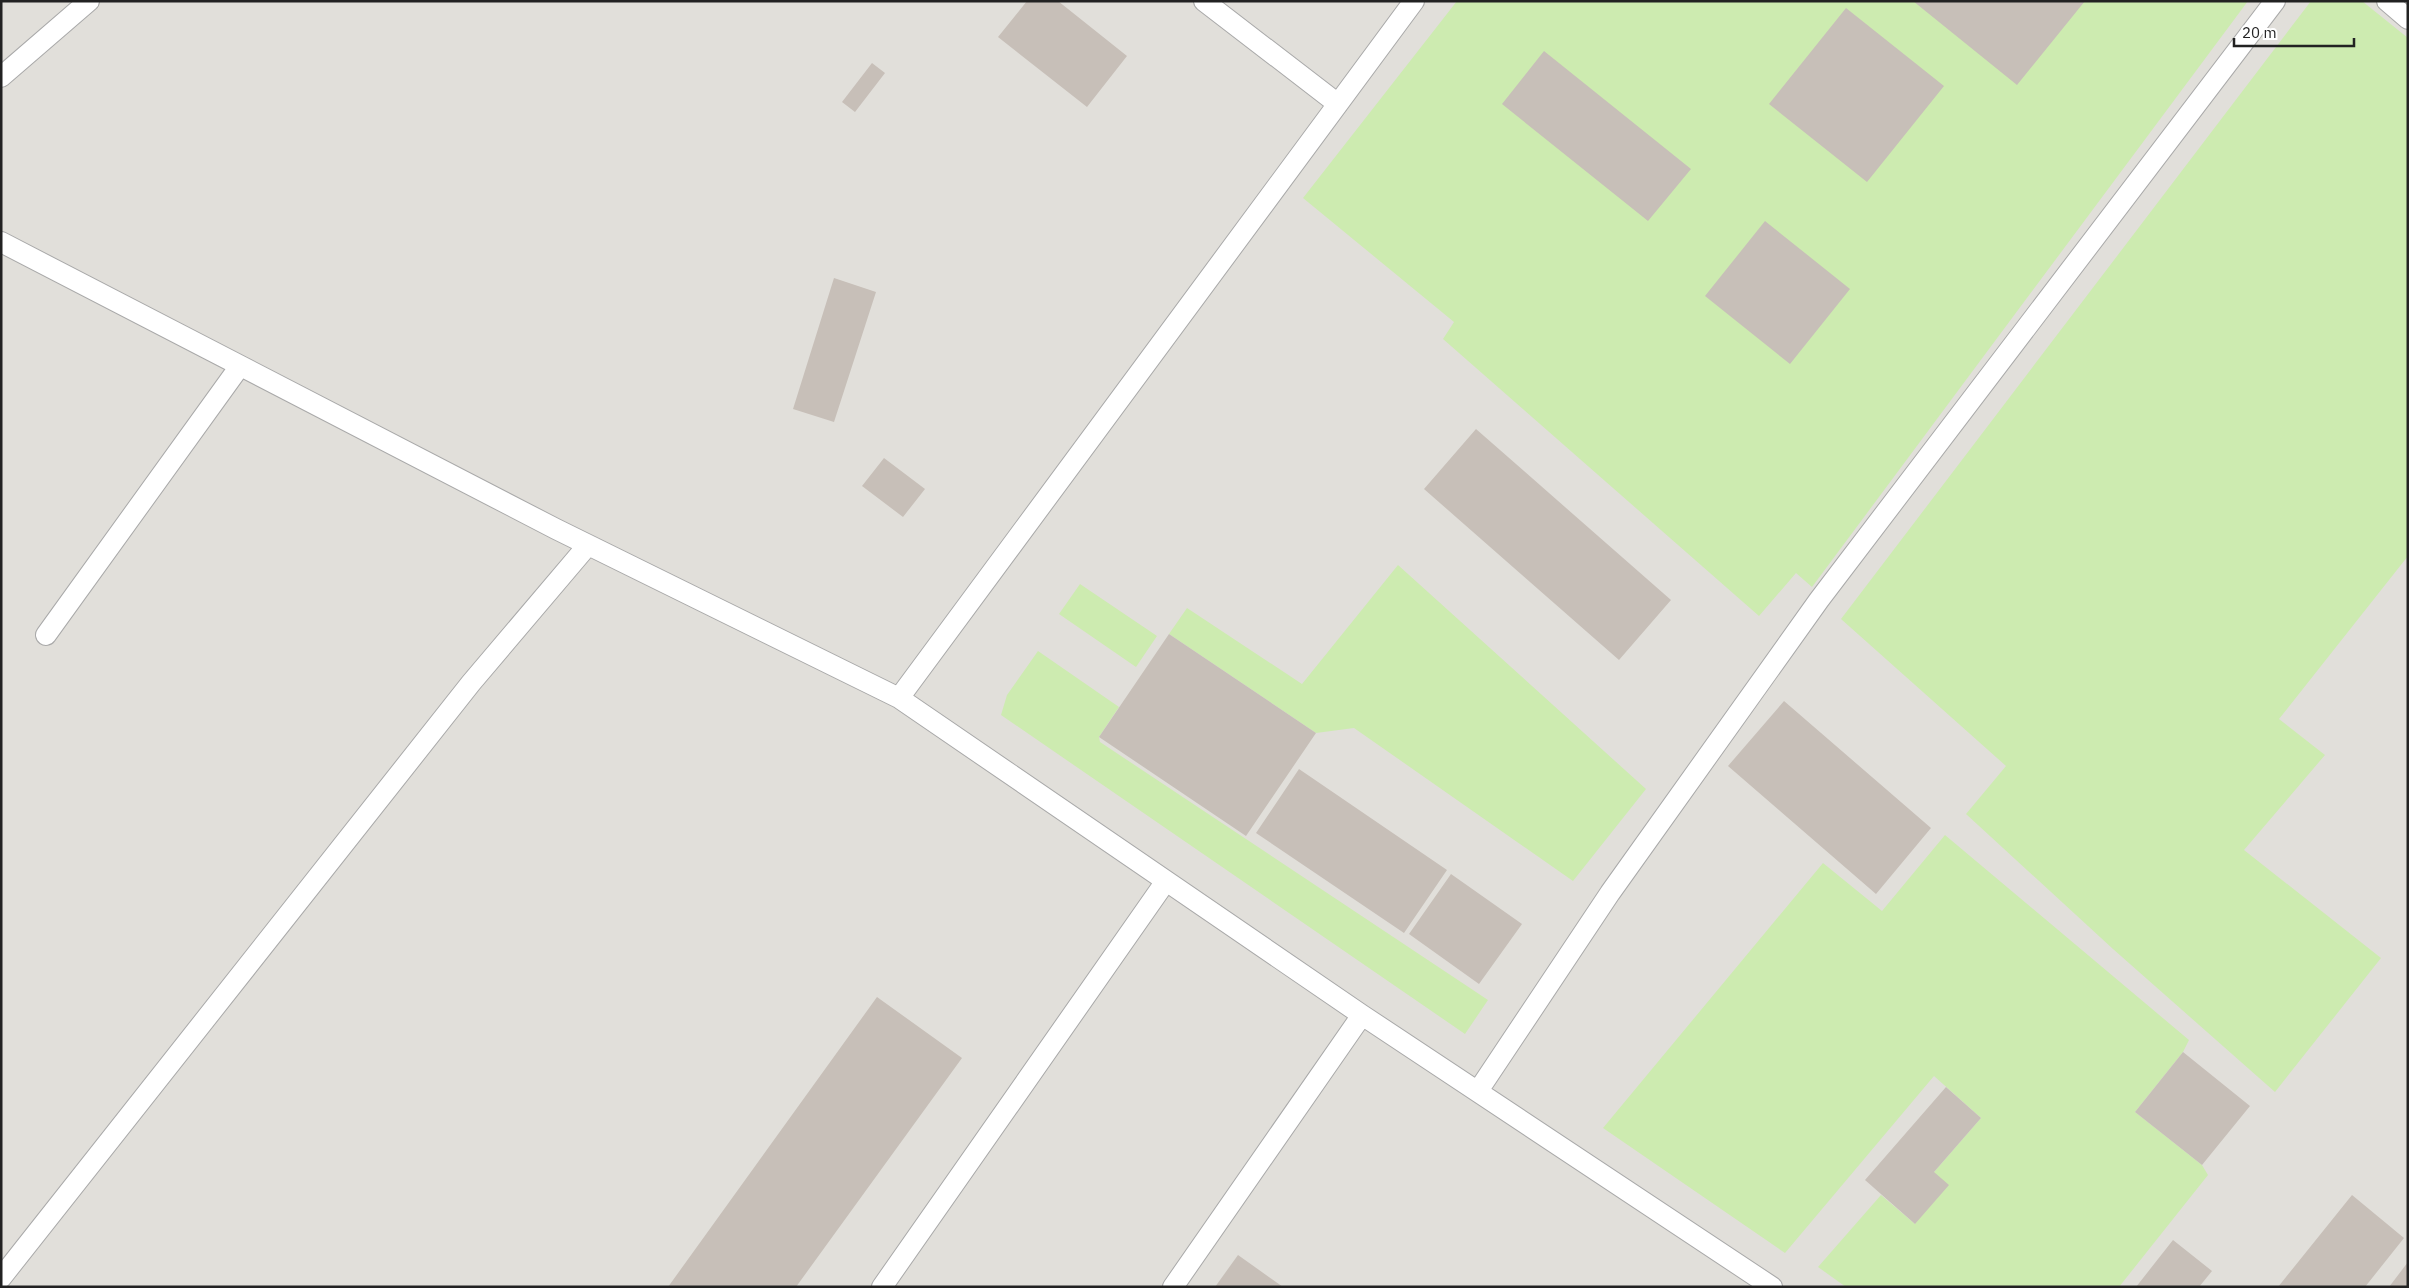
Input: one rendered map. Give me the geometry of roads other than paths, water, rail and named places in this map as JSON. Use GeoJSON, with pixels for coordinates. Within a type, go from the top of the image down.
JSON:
{"type":"FeatureCollection","features":[{"type":"Feature","properties":{"kind":"lane"},"geometry":{"type":"LineString","coordinates":[[1,77],[89,1]]}},
{"type":"Feature","properties":{"kind":"lane"},"geometry":{"type":"LineString","coordinates":[[1204,1],[1338,104]]}},
{"type":"Feature","properties":{"kind":"lane"},"geometry":{"type":"LineString","coordinates":[[899,698],[1414,1]]}},
{"type":"Feature","properties":{"kind":"lane"},"geometry":{"type":"LineString","coordinates":[[1478,1091],[1610,893],[1819,600],[2275,1]]}},
{"type":"Feature","properties":{"kind":"lane"},"geometry":{"type":"LineString","coordinates":[[2387,1],[2408,19]]}},
{"type":"Feature","properties":{"kind":"lane"},"geometry":{"type":"LineString","coordinates":[[1,242],[588,545],[899,698],[1362,1014],[1772,1287]]}},
{"type":"Feature","properties":{"kind":"lane"},"geometry":{"type":"LineString","coordinates":[[46,635],[240,366]]}},
{"type":"Feature","properties":{"kind":"lane"},"geometry":{"type":"LineString","coordinates":[[1,1278],[465,690],[588,545]]}},
{"type":"Feature","properties":{"kind":"lane"},"geometry":{"type":"LineString","coordinates":[[882,1287],[1166,881]]}},
{"type":"Feature","properties":{"kind":"lane"},"geometry":{"type":"LineString","coordinates":[[1172,1287],[1362,1014]]}}]}
